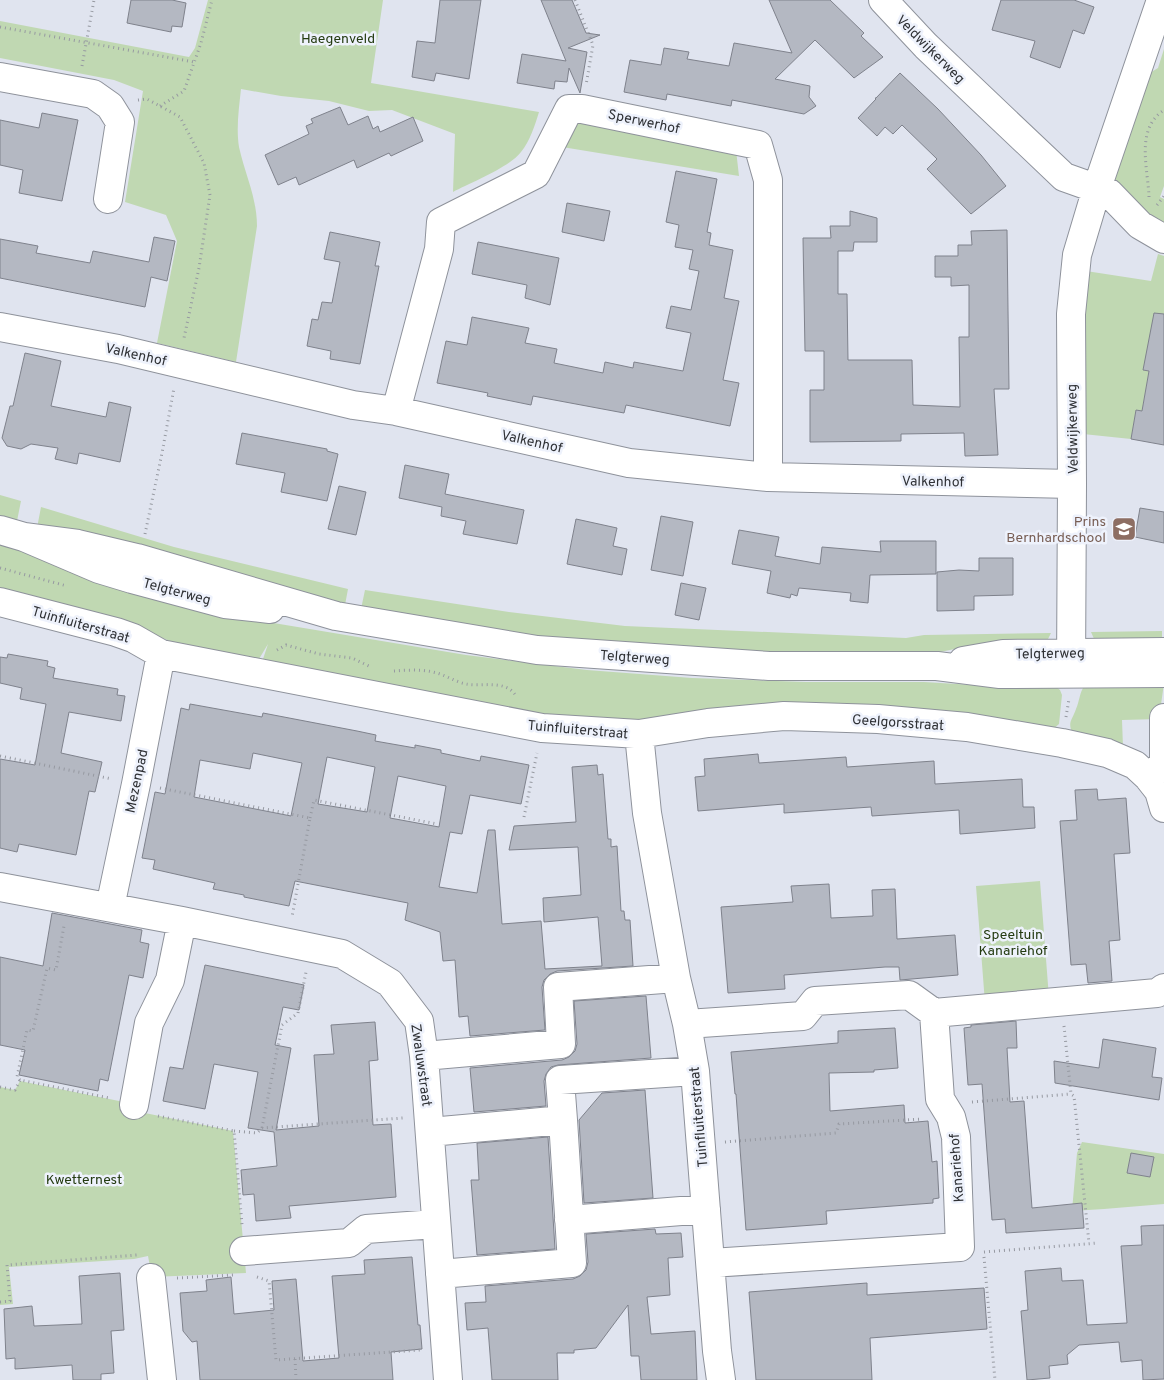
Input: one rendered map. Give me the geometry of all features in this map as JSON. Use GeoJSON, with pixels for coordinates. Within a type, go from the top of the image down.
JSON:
{"type":"FeatureCollection","features":[{"type":"Feature","properties":{"kind":"street","name":"Veldwijkerweg"},"geometry":{"type":"LineString","coordinates":[[883,0],[926,46],[1064,177],[1097,188]]}},
{"type":"Feature","properties":{"kind":"street","name":"Veldwijkerweg"},"geometry":{"type":"LineString","coordinates":[[1071,663],[1071,314],[1077,255],[1097,188],[1161,0]]}},
{"type":"Feature","properties":{"kind":"street"},"geometry":{"type":"LineString","coordinates":[[0,77],[92,94],[110,106],[120,122],[108,199]]}},
{"type":"Feature","properties":{"kind":"street"},"geometry":{"type":"LineString","coordinates":[[396,411],[439,250],[441,222],[536,174],[569,109],[582,109]]}},
{"type":"Feature","properties":{"kind":"street","name":"Sperwerhof"},"geometry":{"type":"LineString","coordinates":[[582,109],[758,145],[768,180],[768,477]]}},
{"type":"Feature","properties":{"kind":"street"},"geometry":{"type":"LineString","coordinates":[[1097,188],[1109,192],[1140,225],[1164,240]]}},
{"type":"Feature","properties":{"kind":"street","name":"Valkenhof"},"geometry":{"type":"LineString","coordinates":[[0,326],[118,349],[353,405],[396,411],[628,463],[768,477],[1072,484]]}},
{"type":"Feature","properties":{"kind":"street","name":"Telgterweg"},"geometry":{"type":"LineString","coordinates":[[12,534],[78,544],[138,558],[336,616]]}},
{"type":"Feature","properties":{"kind":"street","name":"Telgterweg"},"geometry":{"type":"LineString","coordinates":[[12,534],[99,568],[225,604],[336,616],[538,650],[769,666],[937,666],[1003,654],[1164,673]]}},
{"type":"Feature","properties":{"kind":"street","name":"Tuinfluiterstraat"},"geometry":{"type":"LineString","coordinates":[[0,602],[116,632],[133,638],[162,654],[542,728],[639,734],[647,814],[695,1072],[721,1380]]}},
{"type":"Feature","properties":{"kind":"street","name":"Telgterweg"},"geometry":{"type":"LineString","coordinates":[[1071,663],[1164,652]]}},
{"type":"Feature","properties":{"kind":"street","name":"Mezenpad"},"geometry":{"type":"LineString","coordinates":[[110,907],[162,654]]}},
{"type":"Feature","properties":{"kind":"street","name":"Geelgorsstraat"},"geometry":{"type":"LineString","coordinates":[[639,734],[708,723],[784,716],[888,720],[967,727],[1062,743],[1107,753],[1135,765],[1148,777],[1159,791],[1164,808]]}},
{"type":"Feature","properties":{"kind":"street"},"geometry":{"type":"LineString","coordinates":[[1148,777],[1164,764],[1164,718]]}},
{"type":"Feature","properties":{"kind":"street","name":"Zwaluwstraat"},"geometry":{"type":"LineString","coordinates":[[0,887],[182,921],[342,954],[390,984],[418,1020],[424,1056],[448,1380]]}},
{"type":"Feature","properties":{"kind":"street"},"geometry":{"type":"LineString","coordinates":[[134,1105],[149,1023],[170,980],[182,921]]}},
{"type":"Feature","properties":{"kind":"street"},"geometry":{"type":"LineString","coordinates":[[440,1274],[572,1263],[560,1080],[562,1044],[558,987],[676,978]]}},
{"type":"Feature","properties":{"kind":"street"},"geometry":{"type":"LineString","coordinates":[[687,1024],[803,1016],[815,1001],[909,994],[934,1013],[1157,993],[1164,988]]}},
{"type":"Feature","properties":{"kind":"street","name":"Kanariehof"},"geometry":{"type":"LineString","coordinates":[[934,1013],[940,1099],[947,1111],[956,1137],[972,1250]]}},
{"type":"Feature","properties":{"kind":"street"},"geometry":{"type":"LineString","coordinates":[[424,1056],[562,1044]]}},
{"type":"Feature","properties":{"kind":"street"},"geometry":{"type":"LineString","coordinates":[[560,1080],[695,1072]]}},
{"type":"Feature","properties":{"kind":"street"},"geometry":{"type":"LineString","coordinates":[[430,1125],[563,1120]]}},
{"type":"Feature","properties":{"kind":"street"},"geometry":{"type":"LineString","coordinates":[[569,1220],[706,1209]]}},
{"type":"Feature","properties":{"kind":"street"},"geometry":{"type":"LineString","coordinates":[[246,1262],[349,1243],[366,1229],[436,1224]]}},
{"type":"Feature","properties":{"kind":"street"},"geometry":{"type":"LineString","coordinates":[[711,1263],[972,1250]]}},
{"type":"Feature","properties":{"kind":"street"},"geometry":{"type":"LineString","coordinates":[[151,1278],[162,1380]]}},
{"type":"Feature","properties":{"kind":"path"},"geometry":{"type":"LineString","coordinates":[[78,91],[94,0]]}},
{"type":"Feature","properties":{"kind":"path"},"geometry":{"type":"LineString","coordinates":[[160,106],[184,91],[201,43],[212,0]]}},
{"type":"Feature","properties":{"kind":"path"},"geometry":{"type":"LineString","coordinates":[[575,0],[593,45],[582,109]]}},
{"type":"Feature","properties":{"kind":"path"},"geometry":{"type":"LineString","coordinates":[[0,26],[194,62]]}},
{"type":"Feature","properties":{"kind":"path"},"geometry":{"type":"LineString","coordinates":[[110,106],[147,99],[180,117],[204,163],[210,195],[199,268],[178,363],[162,454],[138,558]]}},
{"type":"Feature","properties":{"kind":"path"},"geometry":{"type":"LineString","coordinates":[[1154,208],[1149,199],[1145,148],[1148,131],[1155,116],[1164,110]]}},
{"type":"Feature","properties":{"kind":"path"},"geometry":{"type":"LineString","coordinates":[[0,568],[69,586]]}},
{"type":"Feature","properties":{"kind":"path"},"geometry":{"type":"LineString","coordinates":[[1062,743],[1071,691],[1071,663]]}},
{"type":"Feature","properties":{"kind":"path"},"geometry":{"type":"LineString","coordinates":[[524,817],[542,728]]}},
{"type":"Feature","properties":{"kind":"path"},"geometry":{"type":"LineString","coordinates":[[0,756],[310,818]]}},
{"type":"Feature","properties":{"kind":"path"},"geometry":{"type":"LineString","coordinates":[[69,901],[56,970],[47,968],[33,1031],[27,1030],[17,1077],[20,1080],[134,1105],[140,1112],[234,1131],[257,1133],[262,1128],[282,1025],[298,1013],[299,944],[310,818],[314,800],[437,824]]}},
{"type":"Feature","properties":{"kind":"path"},"geometry":{"type":"LineString","coordinates":[[1062,1002],[1071,1094],[1074,1096],[1088,1243]]}},
{"type":"Feature","properties":{"kind":"path"},"geometry":{"type":"LineString","coordinates":[[0,1087],[15,1090],[20,1080]]}},
{"type":"Feature","properties":{"kind":"path"},"geometry":{"type":"LineString","coordinates":[[701,1144],[836,1133],[839,1124],[1071,1094]]}},
{"type":"Feature","properties":{"kind":"path"},"geometry":{"type":"LineString","coordinates":[[262,1128],[430,1125]]}},
{"type":"Feature","properties":{"kind":"path"},"geometry":{"type":"LineString","coordinates":[[234,1131],[246,1262],[269,1281],[276,1360],[446,1349]]}},
{"type":"Feature","properties":{"kind":"path"},"geometry":{"type":"LineString","coordinates":[[995,1380],[972,1250],[1098,1243]]}},
{"type":"Feature","properties":{"kind":"path"},"geometry":{"type":"LineString","coordinates":[[0,1302],[10,1301],[7,1265],[150,1254],[151,1278],[164,1279],[246,1262]]}},
{"type":"Feature","properties":{"kind":"path"},"geometry":{"type":"LineString","coordinates":[[295,1359],[296,1380]]}},
{"type":"Feature","properties":{"kind":"green space","name":"Haegenveld"},"geometry":{"type":"Polygon","coordinates":[[[208,0],[383,0],[371,83],[539,112],[527,143],[516,158],[499,169],[453,192],[455,134],[392,110],[369,111],[329,101],[281,96],[241,89],[238,140],[241,157],[253,196],[257,226],[236,362],[157,343],[177,241],[166,215],[125,202],[143,91],[114,80],[0,58],[0,21],[189,57],[195,48],[208,0]]]}},
{"type":"Feature","properties":{"kind":"green space"},"geometry":{"type":"Polygon","coordinates":[[[1164,49],[1164,186],[1160,197],[1164,199],[1164,235],[1112,184],[1148,74],[1158,68],[1164,49]]]}},
{"type":"Feature","properties":{"kind":"green space"},"geometry":{"type":"Polygon","coordinates":[[[566,115],[736,150],[739,176],[556,146],[566,115]]]}},
{"type":"Feature","properties":{"kind":"green space"},"geometry":{"type":"Polygon","coordinates":[[[1158,254],[1164,256],[1164,344],[1144,370],[1149,371],[1142,411],[1136,410],[1131,439],[1083,434],[1086,271],[1151,281],[1158,254]]]}},
{"type":"Feature","properties":{"kind":"green space"},"geometry":{"type":"Polygon","coordinates":[[[0,495],[21,501],[17,521],[0,516],[0,495]]]}},
{"type":"Feature","properties":{"kind":"green space"},"geometry":{"type":"Polygon","coordinates":[[[41,507],[174,547],[348,589],[345,605],[290,592],[231,571],[108,537],[79,531],[37,528],[41,507]]]}},
{"type":"Feature","properties":{"kind":"green space"},"geometry":{"type":"Polygon","coordinates":[[[0,544],[15,547],[202,611],[466,655],[587,670],[692,678],[806,682],[924,682],[1007,687],[1054,685],[1060,690],[1062,695],[1059,724],[1051,731],[627,722],[591,723],[261,665],[268,644],[259,659],[182,646],[126,623],[0,588],[0,544]]]}},
{"type":"Feature","properties":{"kind":"green space"},"geometry":{"type":"Polygon","coordinates":[[[365,590],[509,612],[625,626],[906,638],[924,635],[1051,633],[1046,643],[988,642],[926,655],[748,652],[510,634],[361,609],[365,590]]]}},
{"type":"Feature","properties":{"kind":"green space"},"geometry":{"type":"Polygon","coordinates":[[[1162,631],[1162,640],[1095,641],[1091,632],[1162,631]]]}},
{"type":"Feature","properties":{"kind":"green space"},"geometry":{"type":"Polygon","coordinates":[[[1164,683],[1159,719],[1122,720],[1123,747],[1073,735],[1070,727],[1071,721],[1085,685],[1164,683]]]}},
{"type":"Feature","properties":{"kind":"green space","name":"Speeltuin Kanariehof"},"geometry":{"type":"Polygon","coordinates":[[[1040,881],[1049,998],[985,1003],[976,886],[1040,881]]]}},
{"type":"Feature","properties":{"kind":"green space","name":"Kwetternest"},"geometry":{"type":"Polygon","coordinates":[[[20,1081],[124,1102],[140,1112],[233,1131],[246,1273],[152,1277],[148,1256],[134,1259],[9,1267],[13,1304],[0,1305],[0,1087],[15,1090],[20,1081]]]}},
{"type":"Feature","properties":{"kind":"green space"},"geometry":{"type":"Polygon","coordinates":[[[1082,1142],[1164,1154],[1164,1204],[1072,1211],[1077,1153],[1082,1142]]]}},
{"type":"Feature","properties":{"kind":"building"},"geometry":{"type":"Polygon","coordinates":[[[131,0],[172,0],[186,3],[182,27],[172,26],[171,32],[127,23],[131,0]]]}},
{"type":"Feature","properties":{"kind":"building"},"geometry":{"type":"Polygon","coordinates":[[[440,0],[481,0],[469,79],[436,73],[434,81],[412,77],[417,41],[435,43],[440,0]]]}},
{"type":"Feature","properties":{"kind":"building"},"geometry":{"type":"Polygon","coordinates":[[[541,0],[572,0],[586,33],[600,35],[568,48],[587,52],[580,93],[569,68],[567,82],[555,81],[554,89],[517,83],[522,54],[566,61],[541,0]]]}},
{"type":"Feature","properties":{"kind":"building"},"geometry":{"type":"Polygon","coordinates":[[[769,0],[830,0],[864,33],[861,36],[883,57],[854,78],[815,40],[775,79],[810,86],[809,97],[816,106],[804,114],[732,100],[731,106],[667,94],[666,100],[624,92],[630,60],[661,65],[664,48],[689,52],[687,59],[729,66],[734,43],[792,53],[769,0]]]}},
{"type":"Feature","properties":{"kind":"building"},"geometry":{"type":"Polygon","coordinates":[[[1001,0],[1074,0],[1094,7],[1084,34],[1073,30],[1060,68],[1030,57],[1035,41],[992,30],[1001,0]]]}},
{"type":"Feature","properties":{"kind":"building"},"geometry":{"type":"Polygon","coordinates":[[[900,73],[938,109],[981,155],[1006,186],[971,214],[927,169],[937,159],[902,125],[893,134],[885,127],[877,136],[858,118],[900,73]]]}},
{"type":"Feature","properties":{"kind":"building"},"geometry":{"type":"Polygon","coordinates":[[[340,107],[348,125],[368,116],[373,129],[378,126],[380,132],[413,117],[423,141],[391,156],[389,153],[357,168],[354,160],[299,185],[296,177],[278,185],[265,155],[309,134],[306,126],[313,123],[311,119],[340,107]]]}},
{"type":"Feature","properties":{"kind":"building"},"geometry":{"type":"Polygon","coordinates":[[[42,113],[78,120],[62,201],[19,193],[23,170],[0,165],[0,120],[39,128],[42,113]]]}},
{"type":"Feature","properties":{"kind":"building"},"geometry":{"type":"Polygon","coordinates":[[[676,171],[717,179],[707,232],[711,233],[709,245],[733,250],[724,298],[739,301],[723,380],[739,383],[730,426],[626,405],[624,413],[533,396],[531,405],[487,396],[488,393],[437,383],[446,341],[467,345],[472,317],[529,328],[525,343],[557,349],[554,363],[603,373],[605,362],[633,368],[634,362],[683,371],[691,333],[666,328],[671,306],[691,310],[699,271],[689,269],[693,250],[675,247],[679,225],[666,222],[676,171]]]}},
{"type":"Feature","properties":{"kind":"building"},"geometry":{"type":"Polygon","coordinates":[[[567,203],[610,211],[604,241],[562,232],[567,203]]]}},
{"type":"Feature","properties":{"kind":"building"},"geometry":{"type":"Polygon","coordinates":[[[850,211],[877,218],[877,242],[854,242],[853,251],[838,251],[838,294],[847,294],[848,360],[912,360],[913,405],[960,407],[959,337],[969,337],[969,285],[951,286],[951,277],[935,277],[935,256],[958,256],[958,245],[972,245],[971,231],[1007,230],[1009,389],[994,389],[998,455],[965,456],[964,433],[901,434],[901,441],[810,442],[810,390],[824,390],[824,351],[805,351],[803,238],[831,238],[830,226],[850,226],[850,211]]]}},
{"type":"Feature","properties":{"kind":"building"},"geometry":{"type":"Polygon","coordinates":[[[330,232],[380,242],[375,266],[379,266],[360,364],[330,359],[331,351],[307,346],[312,319],[318,320],[322,302],[332,303],[340,262],[324,259],[330,232]]]}},
{"type":"Feature","properties":{"kind":"building"},"geometry":{"type":"Polygon","coordinates":[[[154,237],[175,241],[167,281],[151,277],[145,307],[0,278],[0,239],[38,246],[36,253],[90,263],[93,251],[149,262],[154,237]]]}},
{"type":"Feature","properties":{"kind":"building"},"geometry":{"type":"Polygon","coordinates":[[[478,242],[559,258],[550,305],[525,298],[527,285],[472,274],[478,242]]]}},
{"type":"Feature","properties":{"kind":"building"},"geometry":{"type":"Polygon","coordinates":[[[1154,313],[1164,314],[1164,445],[1131,439],[1136,410],[1142,411],[1149,371],[1143,370],[1154,313]]]}},
{"type":"Feature","properties":{"kind":"building"},"geometry":{"type":"Polygon","coordinates":[[[25,353],[61,361],[51,406],[106,417],[109,402],[131,407],[120,462],[79,453],[77,464],[55,459],[58,448],[31,444],[21,449],[7,446],[2,438],[10,406],[13,406],[25,353]]]}},
{"type":"Feature","properties":{"kind":"building"},"geometry":{"type":"Polygon","coordinates":[[[242,433],[327,449],[327,451],[338,454],[327,501],[281,492],[285,473],[236,464],[242,433]]]}},
{"type":"Feature","properties":{"kind":"building"},"geometry":{"type":"Polygon","coordinates":[[[405,465],[449,474],[445,494],[524,510],[517,544],[463,534],[466,521],[441,516],[442,507],[399,498],[405,465]]]}},
{"type":"Feature","properties":{"kind":"building"},"geometry":{"type":"Polygon","coordinates":[[[339,486],[366,492],[356,535],[328,529],[339,486]]]}},
{"type":"Feature","properties":{"kind":"building"},"geometry":{"type":"Polygon","coordinates":[[[1140,508],[1164,512],[1164,543],[1135,537],[1140,508]]]}},
{"type":"Feature","properties":{"kind":"building"},"geometry":{"type":"Polygon","coordinates":[[[661,516],[693,522],[683,576],[651,570],[661,516]]]}},
{"type":"Feature","properties":{"kind":"building"},"geometry":{"type":"Polygon","coordinates":[[[576,519],[617,528],[613,546],[627,549],[622,575],[567,564],[576,519]]]}},
{"type":"Feature","properties":{"kind":"building"},"geometry":{"type":"Polygon","coordinates":[[[739,530],[779,537],[775,556],[820,564],[822,547],[881,552],[880,541],[936,541],[936,574],[870,575],[868,603],[850,601],[851,593],[799,588],[797,596],[791,594],[790,598],[767,593],[771,571],[732,564],[739,530]]]}},
{"type":"Feature","properties":{"kind":"building"},"geometry":{"type":"Polygon","coordinates":[[[979,558],[1013,558],[1013,595],[974,596],[974,610],[937,611],[937,572],[979,571],[979,558]]]}},
{"type":"Feature","properties":{"kind":"building"},"geometry":{"type":"Polygon","coordinates":[[[681,583],[706,588],[699,620],[675,615],[681,583]]]}},
{"type":"Feature","properties":{"kind":"building"},"geometry":{"type":"Polygon","coordinates":[[[8,654],[48,661],[47,666],[55,668],[53,678],[118,689],[117,695],[125,696],[121,721],[69,712],[61,753],[102,762],[95,792],[89,791],[76,855],[19,844],[17,852],[0,848],[0,759],[35,765],[46,704],[20,699],[22,688],[0,683],[0,657],[7,658],[8,654]]]}},
{"type":"Feature","properties":{"kind":"building"},"geometry":{"type":"Polygon","coordinates":[[[190,704],[262,717],[263,713],[376,735],[375,741],[415,748],[415,745],[441,750],[441,753],[480,761],[481,756],[529,765],[521,804],[470,795],[462,834],[450,832],[439,887],[477,893],[488,830],[495,830],[502,924],[541,921],[545,969],[602,966],[598,917],[544,922],[543,898],[581,895],[578,847],[509,850],[514,826],[576,822],[572,767],[597,765],[598,775],[603,774],[608,839],[611,839],[611,847],[617,846],[621,911],[624,911],[625,920],[630,920],[633,966],[557,971],[550,974],[544,980],[542,987],[545,1030],[470,1036],[468,1016],[459,1017],[455,960],[443,961],[440,932],[405,920],[408,903],[295,881],[289,906],[213,889],[215,883],[153,869],[155,860],[142,858],[155,792],[165,794],[181,708],[189,710],[190,704]],[[253,753],[250,769],[200,760],[194,797],[291,816],[302,763],[253,753]],[[327,757],[318,804],[367,812],[375,767],[327,757]],[[398,776],[390,818],[439,827],[446,786],[398,776]]]}},
{"type":"Feature","properties":{"kind":"building"},"geometry":{"type":"Polygon","coordinates":[[[758,754],[759,763],[846,757],[847,767],[934,761],[935,784],[1022,779],[1023,807],[1034,807],[1035,828],[960,834],[959,810],[872,816],[871,807],[784,813],[784,804],[698,811],[695,777],[705,776],[704,759],[758,754]]]}},
{"type":"Feature","properties":{"kind":"building"},"geometry":{"type":"Polygon","coordinates":[[[1097,789],[1098,800],[1126,798],[1130,853],[1114,854],[1120,940],[1109,941],[1112,981],[1088,983],[1086,964],[1071,965],[1060,821],[1077,820],[1075,790],[1097,789]]]}},
{"type":"Feature","properties":{"kind":"building"},"geometry":{"type":"Polygon","coordinates":[[[829,884],[831,918],[873,916],[872,890],[895,889],[897,939],[955,935],[958,975],[900,980],[899,967],[885,967],[784,975],[785,989],[728,993],[721,907],[793,902],[791,886],[829,884]]]}},
{"type":"Feature","properties":{"kind":"building"},"geometry":{"type":"Polygon","coordinates":[[[52,913],[142,930],[140,942],[149,944],[143,978],[129,975],[108,1081],[100,1079],[98,1091],[19,1075],[25,1050],[0,1045],[0,957],[43,966],[52,913]]]}},
{"type":"Feature","properties":{"kind":"building"},"geometry":{"type":"Polygon","coordinates":[[[205,965],[304,985],[299,1010],[283,1007],[275,1045],[291,1048],[276,1130],[319,1126],[314,1055],[334,1054],[331,1025],[375,1022],[378,1060],[369,1061],[373,1125],[391,1124],[396,1197],[289,1206],[291,1218],[256,1221],[254,1194],[243,1195],[241,1170],[277,1166],[274,1132],[248,1128],[258,1072],[214,1064],[205,1109],[163,1101],[170,1067],[183,1069],[205,965]]]}},
{"type":"Feature","properties":{"kind":"building"},"geometry":{"type":"Polygon","coordinates":[[[646,996],[651,1058],[551,1067],[544,1081],[546,1106],[474,1112],[470,1068],[562,1060],[569,1057],[575,1051],[577,1044],[574,1001],[646,996]]]}},
{"type":"Feature","properties":{"kind":"building"},"geometry":{"type":"Polygon","coordinates":[[[1016,1021],[1017,1048],[1007,1048],[1010,1102],[1024,1101],[1032,1208],[1082,1203],[1084,1228],[1006,1233],[1005,1219],[992,1220],[982,1084],[968,1085],[964,1028],[971,1027],[971,1025],[1016,1021]]]}},
{"type":"Feature","properties":{"kind":"building"},"geometry":{"type":"Polygon","coordinates":[[[895,1028],[898,1068],[874,1070],[874,1072],[829,1073],[830,1111],[904,1105],[905,1123],[928,1121],[932,1162],[937,1161],[939,1198],[933,1199],[933,1203],[826,1211],[827,1224],[746,1230],[731,1052],[838,1043],[838,1031],[895,1028]]]}},
{"type":"Feature","properties":{"kind":"building"},"geometry":{"type":"Polygon","coordinates":[[[1103,1039],[1156,1048],[1152,1077],[1162,1078],[1159,1100],[1055,1083],[1054,1061],[1099,1068],[1103,1039]]]}},
{"type":"Feature","properties":{"kind":"building"},"geometry":{"type":"Polygon","coordinates":[[[645,1090],[653,1198],[584,1203],[579,1120],[602,1093],[645,1090]]]}},
{"type":"Feature","properties":{"kind":"building"},"geometry":{"type":"Polygon","coordinates":[[[548,1137],[555,1249],[477,1255],[471,1180],[479,1180],[477,1143],[548,1137]]]}},
{"type":"Feature","properties":{"kind":"building"},"geometry":{"type":"Polygon","coordinates":[[[1131,1153],[1154,1157],[1150,1177],[1127,1173],[1131,1153]]]}},
{"type":"Feature","properties":{"kind":"building"},"geometry":{"type":"Polygon","coordinates":[[[1164,1225],[1164,1379],[1143,1380],[1142,1360],[1121,1362],[1119,1342],[1079,1345],[1067,1355],[1068,1364],[1049,1366],[1050,1378],[1027,1380],[1021,1311],[1028,1310],[1025,1271],[1061,1268],[1062,1281],[1083,1280],[1087,1325],[1127,1323],[1121,1246],[1142,1245],[1141,1226],[1164,1225]]]}},
{"type":"Feature","properties":{"kind":"building"},"geometry":{"type":"Polygon","coordinates":[[[655,1229],[656,1234],[681,1233],[683,1257],[668,1258],[670,1295],[647,1297],[651,1334],[695,1331],[697,1380],[641,1380],[639,1356],[631,1356],[628,1305],[596,1348],[574,1350],[574,1353],[557,1353],[558,1380],[492,1380],[488,1328],[467,1330],[465,1303],[486,1302],[485,1286],[573,1279],[580,1276],[586,1270],[588,1262],[586,1234],[655,1229]]]}},
{"type":"Feature","properties":{"kind":"building"},"geometry":{"type":"Polygon","coordinates":[[[412,1257],[422,1349],[391,1352],[393,1380],[200,1380],[197,1341],[192,1342],[183,1331],[180,1293],[207,1291],[206,1280],[231,1277],[234,1314],[274,1310],[272,1281],[296,1279],[303,1361],[339,1358],[332,1276],[365,1274],[364,1260],[412,1257]]]}},
{"type":"Feature","properties":{"kind":"building"},"geometry":{"type":"Polygon","coordinates":[[[120,1273],[124,1330],[111,1331],[114,1373],[101,1374],[101,1380],[73,1380],[72,1365],[15,1369],[15,1358],[6,1359],[4,1309],[32,1306],[34,1326],[82,1324],[79,1276],[120,1273]]]}},
{"type":"Feature","properties":{"kind":"building"},"geometry":{"type":"Polygon","coordinates":[[[867,1283],[867,1295],[984,1288],[987,1329],[870,1338],[872,1380],[756,1380],[749,1292],[867,1283]]]}},
{"type":"Feature","properties":{"kind":"place","name":"Prins Bernhardschool"},"geometry":{"type":"Point","coordinates":[1124,529]}}]}
